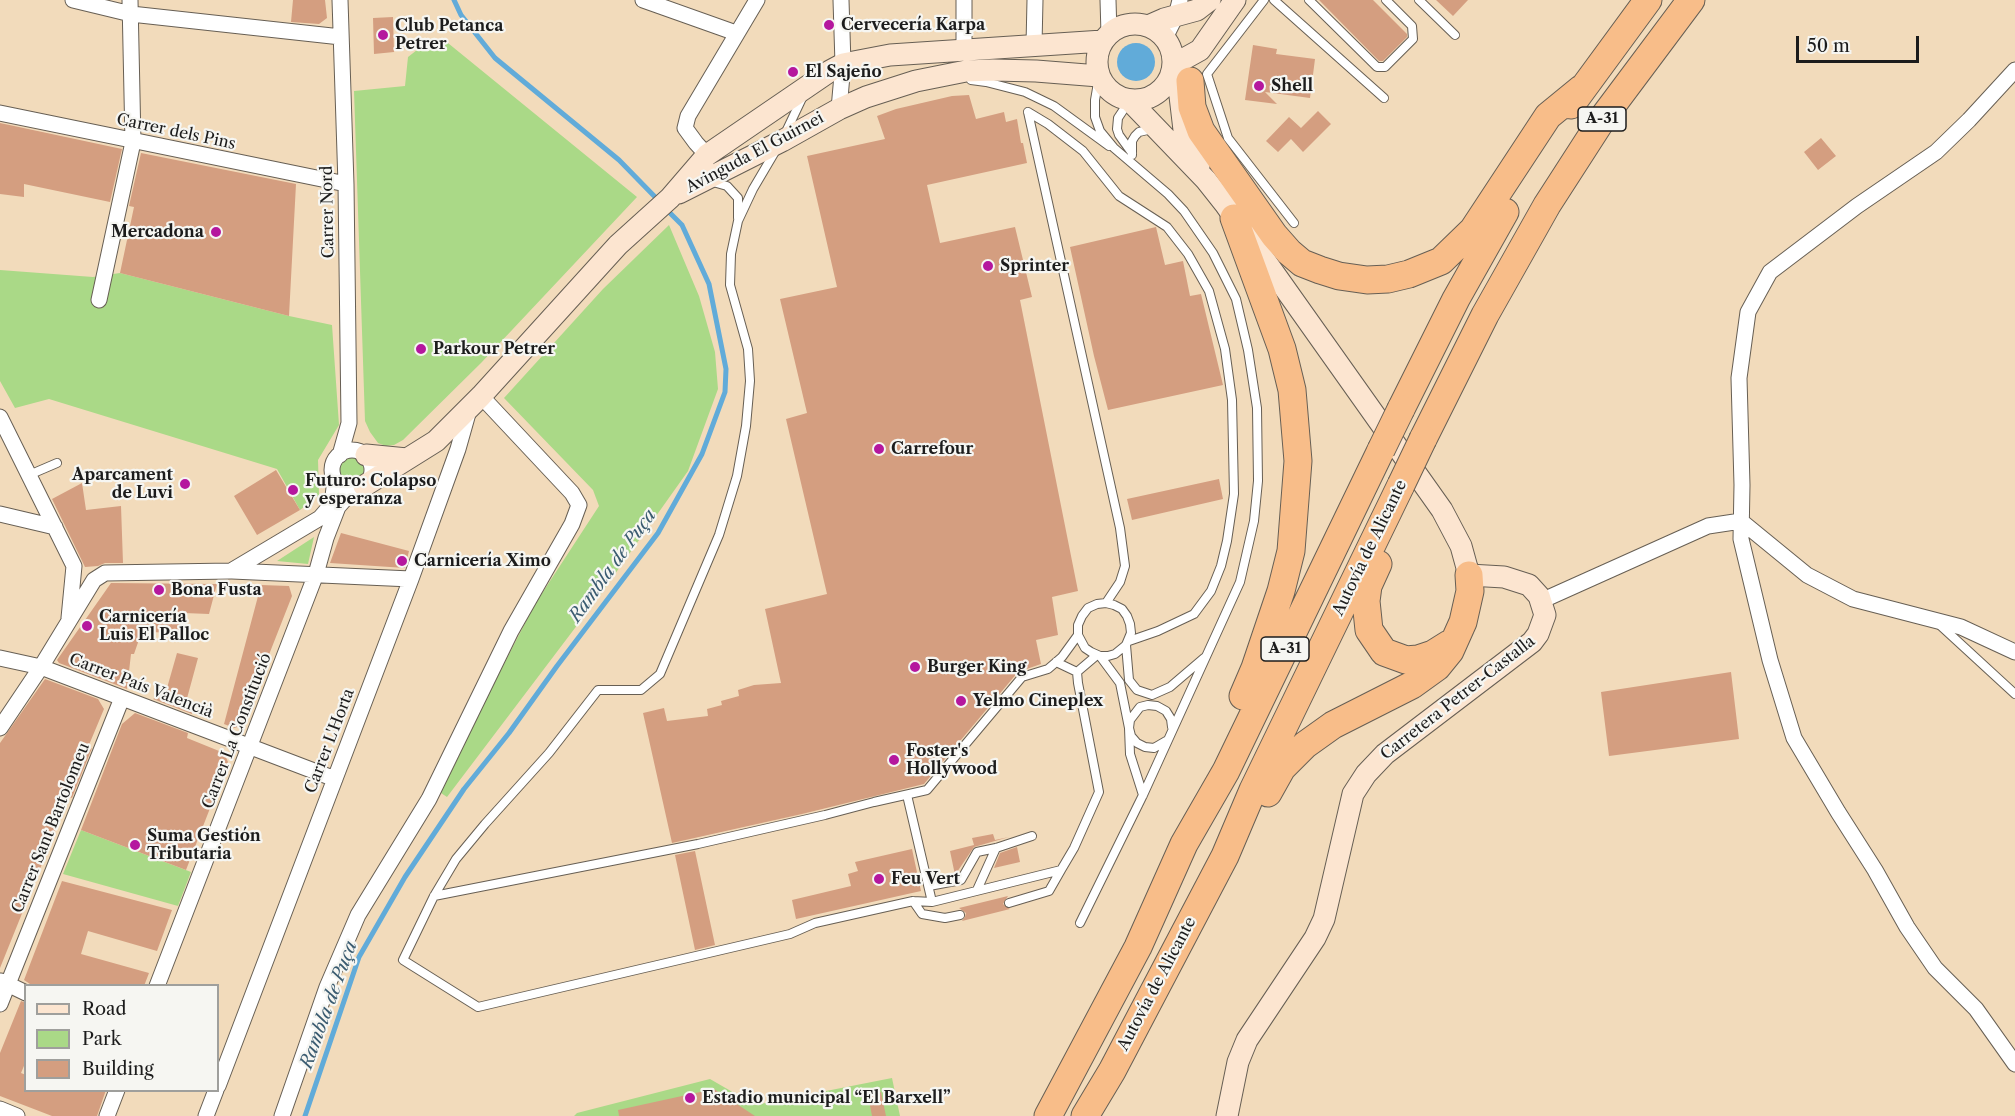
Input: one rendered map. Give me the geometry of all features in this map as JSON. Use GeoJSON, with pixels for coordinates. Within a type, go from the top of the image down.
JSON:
{"type":"FeatureCollection","features":[{"type":"Feature","properties":{"kind":"highway","name":"Autovía de Alicante"},"geometry":{"type":"LineString","coordinates":[[1048,1116],[1138,946],[1184,844],[1226,771],[1456,299],[1516,193],[1581,89],[1648,0]]}},
{"type":"Feature","properties":{"kind":"highway","name":"Autovía de Alicante"},"geometry":{"type":"LineString","coordinates":[[1085,1116],[1112,1071],[1225,856],[1253,790],[1485,315],[1547,205],[1605,115],[1691,0]]}},
{"type":"Feature","properties":{"kind":"highway"},"geometry":{"type":"LineString","coordinates":[[1182,74],[1201,131],[1274,235],[1289,252],[1302,262],[1320,270],[1366,280],[1388,279],[1409,274],[1441,261],[1473,231],[1548,116],[1581,89]]}},
{"type":"Feature","properties":{"kind":"highway"},"geometry":{"type":"LineString","coordinates":[[1184,844],[1206,779],[1255,668],[1281,591],[1291,551],[1295,516],[1298,461],[1292,390],[1270,314],[1234,218]]}},
{"type":"Feature","properties":{"kind":"highway"},"geometry":{"type":"LineString","coordinates":[[1401,485],[1393,530],[1368,586],[1366,601],[1369,630],[1384,652],[1406,660],[1433,654],[1459,634]]}},
{"type":"Feature","properties":{"kind":"highway"},"geometry":{"type":"LineString","coordinates":[[1225,856],[1263,801],[1282,768],[1305,745],[1333,725],[1412,685],[1437,667],[1450,651],[1459,634],[1468,608],[1469,575]]}},
{"type":"Feature","properties":{"kind":"street"},"geometry":{"type":"LineString","coordinates":[[73,0],[341,38]]}},
{"type":"Feature","properties":{"kind":"street","name":"Carrer Nord"},"geometry":{"type":"LineString","coordinates":[[340,0],[346,184],[349,423],[340,455]]}},
{"type":"Feature","properties":{"kind":"street"},"geometry":{"type":"LineString","coordinates":[[643,0],[736,33]]}},
{"type":"Feature","properties":{"kind":"street"},"geometry":{"type":"LineString","coordinates":[[707,155],[685,128],[688,116],[757,0]]}},
{"type":"Feature","properties":{"kind":"street"},"geometry":{"type":"LineString","coordinates":[[839,108],[843,64],[841,0]]}},
{"type":"Feature","properties":{"kind":"street"},"geometry":{"type":"LineString","coordinates":[[964,0],[964,50]]}},
{"type":"Feature","properties":{"kind":"street"},"geometry":{"type":"LineString","coordinates":[[1034,45],[1035,0]]}},
{"type":"Feature","properties":{"kind":"street"},"geometry":{"type":"LineString","coordinates":[[1108,0],[1106,37],[1097,58],[1099,76],[1103,83],[1114,95],[1130,101],[1206,180],[1442,510],[1461,546],[1469,575],[1490,575],[1518,580],[1535,590],[1541,601],[1708,526],[1741,521],[1807,575],[1853,599],[1961,627],[2015,652]]}},
{"type":"Feature","properties":{"kind":"street"},"geometry":{"type":"LineString","coordinates":[[1156,32],[1178,8],[1197,10],[1228,3]]}},
{"type":"Feature","properties":{"kind":"street"},"geometry":{"type":"LineString","coordinates":[[1130,101],[1153,96],[1182,74],[1200,50],[1228,3]]}},
{"type":"Feature","properties":{"kind":"street"},"geometry":{"type":"LineString","coordinates":[[99,300],[133,142],[130,7]]}},
{"type":"Feature","properties":{"kind":"street"},"geometry":{"type":"LineString","coordinates":[[1106,37],[1128,25],[1138,24],[1156,32],[1170,46],[1182,74],[1180,95],[1184,130],[1206,180]]}},
{"type":"Feature","properties":{"kind":"street","name":"Avinguda El Guirnei"},"geometry":{"type":"LineString","coordinates":[[670,198],[707,155],[843,64],[890,55],[1034,45],[1106,37]]}},
{"type":"Feature","properties":{"kind":"street","name":"Avinguda El Guirnei"},"geometry":{"type":"LineString","coordinates":[[670,198],[782,141],[839,108],[916,81],[966,71],[993,70],[1099,76]]}},
{"type":"Feature","properties":{"kind":"street"},"geometry":{"type":"LineString","coordinates":[[2015,70],[1970,120],[1936,152],[1857,206],[1770,272],[1748,312],[1739,378],[1741,539],[1768,649],[1794,738],[1907,927],[1935,968],[1976,1010],[2015,1065]]}},
{"type":"Feature","properties":{"kind":"street","name":"Carrer dels Pins"},"geometry":{"type":"LineString","coordinates":[[0,113],[346,184]]}},
{"type":"Feature","properties":{"kind":"street"},"geometry":{"type":"LineString","coordinates":[[407,459],[351,450],[340,455],[333,466],[332,473],[339,486],[358,488],[407,459],[436,441],[618,245],[670,198]]}},
{"type":"Feature","properties":{"kind":"street"},"geometry":{"type":"LineString","coordinates":[[282,1116],[327,987],[358,915],[429,799],[511,631],[572,524],[579,505],[572,493],[475,401]]}},
{"type":"Feature","properties":{"kind":"street","name":"Carrer L'Horta"},"geometry":{"type":"LineString","coordinates":[[219,1079],[411,579],[475,401]]}},
{"type":"Feature","properties":{"kind":"street"},"geometry":{"type":"LineString","coordinates":[[0,417],[74,566],[69,621]]}},
{"type":"Feature","properties":{"kind":"street","name":"Carrer Nord"},"geometry":{"type":"LineString","coordinates":[[349,423],[365,454]]}},
{"type":"Feature","properties":{"kind":"street"},"geometry":{"type":"LineString","coordinates":[[358,488],[369,481],[372,468],[365,454]]}},
{"type":"Feature","properties":{"kind":"street"},"geometry":{"type":"LineString","coordinates":[[231,571],[320,518],[332,504],[335,480]]}},
{"type":"Feature","properties":{"kind":"street","name":"Carrer La Constitució"},"geometry":{"type":"LineString","coordinates":[[158,984],[316,574],[338,507],[358,488]]}},
{"type":"Feature","properties":{"kind":"street"},"geometry":{"type":"LineString","coordinates":[[0,514],[55,527]]}},
{"type":"Feature","properties":{"kind":"street"},"geometry":{"type":"LineString","coordinates":[[0,728],[41,667],[94,580],[105,573],[231,571],[411,579]]}},
{"type":"Feature","properties":{"kind":"street","name":"Carretera Petrer-Castalla"},"geometry":{"type":"LineString","coordinates":[[1227,1116],[1238,1062],[1247,1040],[1315,938],[1324,919],[1353,794],[1366,774],[1384,754],[1532,642],[1544,623],[1545,615],[1541,601]]}},
{"type":"Feature","properties":{"kind":"street","name":"Carrer País Valencià"},"geometry":{"type":"LineString","coordinates":[[0,657],[41,667],[335,779]]}},
{"type":"Feature","properties":{"kind":"street","name":"Carrer Sant Bartolomeu"},"geometry":{"type":"LineString","coordinates":[[0,1004],[4,982],[122,698]]}},
{"type":"Feature","properties":{"kind":"street"},"geometry":{"type":"LineString","coordinates":[[4,982],[24,992]]}},
{"type":"Feature","properties":{"kind":"street"},"geometry":{"type":"LineString","coordinates":[[107,1116],[116,1092]]}},
{"type":"Feature","properties":{"kind":"street","name":"Carrer L'Horta"},"geometry":{"type":"LineString","coordinates":[[206,1116],[214,1092]]}},
{"type":"Feature","properties":{"kind":"street"},"geometry":{"type":"LineString","coordinates":[[0,1109],[17,1116]]}},
{"type":"Feature","properties":{"kind":"lane"},"geometry":{"type":"LineString","coordinates":[[1264,0],[1182,74],[1294,223]]}},
{"type":"Feature","properties":{"kind":"lane"},"geometry":{"type":"LineString","coordinates":[[1274,0],[1384,98]]}},
{"type":"Feature","properties":{"kind":"lane"},"geometry":{"type":"LineString","coordinates":[[1309,0],[1377,67],[1385,67],[1413,39],[1412,26],[1386,0]]}},
{"type":"Feature","properties":{"kind":"lane"},"geometry":{"type":"LineString","coordinates":[[1419,0],[1455,35]]}},
{"type":"Feature","properties":{"kind":"lane"},"geometry":{"type":"LineString","coordinates":[[943,76],[986,82],[1025,92],[1054,106],[1138,167],[1184,211],[1197,227],[1224,273],[1236,299],[1248,350],[1257,408],[1258,481],[1254,521],[1240,582],[1143,795],[1080,923]]}},
{"type":"Feature","properties":{"kind":"lane"},"geometry":{"type":"LineString","coordinates":[[1099,76],[1095,117],[1101,131],[1114,148]]}},
{"type":"Feature","properties":{"kind":"lane"},"geometry":{"type":"LineString","coordinates":[[738,221],[753,189],[782,141],[807,86]]}},
{"type":"Feature","properties":{"kind":"lane"},"geometry":{"type":"LineString","coordinates":[[1130,101],[1122,109],[1117,129],[1138,167]]}},
{"type":"Feature","properties":{"kind":"lane"},"geometry":{"type":"LineString","coordinates":[[1077,672],[1099,655],[1115,654],[1127,643],[1194,614],[1211,591],[1221,566],[1227,541],[1234,494],[1232,400],[1225,350],[1209,291],[1188,254],[1167,227],[1119,196],[1083,151],[1028,112],[1120,528],[1125,566],[1120,582],[1106,603]]}},
{"type":"Feature","properties":{"kind":"lane"},"geometry":{"type":"LineString","coordinates":[[1132,153],[1132,141],[1135,136],[1147,129],[1157,129]]}},
{"type":"Feature","properties":{"kind":"lane"},"geometry":{"type":"LineString","coordinates":[[705,180],[727,186],[738,198],[738,221],[731,254],[730,285],[748,349],[750,381],[746,426],[737,476],[719,535],[660,674],[641,690],[598,690],[549,753],[456,859],[434,896],[403,960],[478,1007],[790,934],[815,923],[913,901],[932,902],[1061,870]]}},
{"type":"Feature","properties":{"kind":"lane"},"geometry":{"type":"LineString","coordinates":[[29,475],[57,463]]}},
{"type":"Feature","properties":{"kind":"lane"},"geometry":{"type":"LineString","coordinates":[[1168,739],[1162,745],[1154,748],[1137,743],[1131,736],[1120,683],[1099,655],[1085,648],[1078,635],[1078,625],[1082,616],[1088,608],[1096,604],[1106,603],[1122,609],[1127,616],[1131,633],[1127,643],[1130,680],[1137,690],[1152,695],[1170,687],[1207,655]]}},
{"type":"Feature","properties":{"kind":"lane"},"geometry":{"type":"LineString","coordinates":[[1934,619],[2015,694]]}},
{"type":"Feature","properties":{"kind":"lane"},"geometry":{"type":"LineString","coordinates":[[434,896],[698,844],[927,790],[1022,677],[1048,669],[1078,635]]}},
{"type":"Feature","properties":{"kind":"lane"},"geometry":{"type":"LineString","coordinates":[[1056,662],[1077,672]]}},
{"type":"Feature","properties":{"kind":"lane"},"geometry":{"type":"LineString","coordinates":[[1009,903],[1049,891],[1074,848],[1099,792],[1077,672]]}},
{"type":"Feature","properties":{"kind":"lane"},"geometry":{"type":"LineString","coordinates":[[1148,705],[1152,695]]}},
{"type":"Feature","properties":{"kind":"lane"},"geometry":{"type":"LineString","coordinates":[[1152,695],[1157,706]]}},
{"type":"Feature","properties":{"kind":"lane"},"geometry":{"type":"LineString","coordinates":[[1143,795],[1130,754],[1130,720],[1140,708],[1148,705],[1157,706],[1166,711],[1171,719],[1172,729]]}},
{"type":"Feature","properties":{"kind":"lane"},"geometry":{"type":"LineString","coordinates":[[907,795],[932,902]]}},
{"type":"Feature","properties":{"kind":"lane"},"geometry":{"type":"LineString","coordinates":[[929,886],[961,880],[977,852],[1032,836]]}},
{"type":"Feature","properties":{"kind":"lane"},"geometry":{"type":"LineString","coordinates":[[977,890],[996,848]]}},
{"type":"Feature","properties":{"kind":"lane"},"geometry":{"type":"LineString","coordinates":[[913,901],[922,914],[945,918],[960,915]]}},
{"type":"Feature","properties":{"kind":"green space"},"geometry":{"type":"Polygon","coordinates":[[[443,39],[637,197],[481,363],[403,440],[386,446],[378,443],[365,421],[354,91],[405,86],[408,57],[426,43],[443,39]]]}},
{"type":"Feature","properties":{"kind":"green space"},"geometry":{"type":"Polygon","coordinates":[[[669,225],[699,296],[715,352],[718,389],[688,471],[600,595],[447,797],[438,791],[535,604],[599,506],[593,490],[504,398],[603,289],[669,225]]]}},
{"type":"Feature","properties":{"kind":"green space"},"geometry":{"type":"Polygon","coordinates":[[[0,270],[93,277],[120,273],[332,325],[339,425],[318,460],[319,495],[300,510],[277,469],[49,399],[15,408],[0,381],[0,270]]]}},
{"type":"Feature","properties":{"kind":"green space"},"geometry":{"type":"Polygon","coordinates":[[[353,454],[367,463],[368,474],[352,487],[341,483],[336,473],[339,462],[347,455],[353,454]]]}},
{"type":"Feature","properties":{"kind":"green space"},"geometry":{"type":"Polygon","coordinates":[[[314,537],[308,564],[277,561],[314,537]]]}},
{"type":"Feature","properties":{"kind":"green space"},"geometry":{"type":"Polygon","coordinates":[[[81,830],[191,872],[178,906],[63,874],[81,830]]]}},
{"type":"Feature","properties":{"kind":"green space","name":"Estadio municipal “El Barxell”"},"geometry":{"type":"Polygon","coordinates":[[[892,1078],[900,1116],[574,1116],[577,1113],[710,1079],[755,1105],[892,1078]]]}},
{"type":"Feature","properties":{"kind":"water"},"geometry":{"type":"Polygon","coordinates":[[[1136,43],[1150,48],[1155,62],[1150,76],[1136,81],[1122,76],[1117,62],[1122,48],[1136,43]]]}},
{"type":"Feature","properties":{"kind":"building"},"geometry":{"type":"Polygon","coordinates":[[[293,0],[325,0],[327,18],[319,24],[291,22],[293,0]]]}},
{"type":"Feature","properties":{"kind":"building"},"geometry":{"type":"Polygon","coordinates":[[[1319,0],[1373,0],[1407,34],[1407,37],[1383,61],[1379,61],[1319,0]]]}},
{"type":"Feature","properties":{"kind":"building"},"geometry":{"type":"Polygon","coordinates":[[[1436,0],[1468,0],[1453,16],[1436,0]]]}},
{"type":"Feature","properties":{"kind":"building","name":"Club Petanca Petrer"},"geometry":{"type":"Polygon","coordinates":[[[393,17],[394,52],[374,54],[373,18],[393,17]]]}},
{"type":"Feature","properties":{"kind":"building"},"geometry":{"type":"Polygon","coordinates":[[[1253,45],[1277,49],[1276,54],[1315,59],[1310,98],[1265,92],[1277,104],[1245,100],[1253,45]]]}},
{"type":"Feature","properties":{"kind":"building"},"geometry":{"type":"Polygon","coordinates":[[[969,95],[976,119],[1004,112],[1006,122],[1017,119],[1027,163],[927,185],[940,243],[1015,227],[1032,297],[1020,300],[1078,591],[1052,597],[1058,635],[1036,640],[1041,664],[1018,672],[924,784],[672,843],[643,713],[664,708],[667,721],[708,716],[707,709],[722,705],[721,701],[739,696],[738,690],[754,685],[781,683],[765,609],[827,594],[786,419],[807,413],[780,299],[837,287],[807,156],[885,139],[877,116],[896,109],[952,96],[969,95]]]}},
{"type":"Feature","properties":{"kind":"building"},"geometry":{"type":"Polygon","coordinates":[[[1318,111],[1331,124],[1303,152],[1291,139],[1278,152],[1266,141],[1289,117],[1301,128],[1318,111]]]}},
{"type":"Feature","properties":{"kind":"building"},"geometry":{"type":"Polygon","coordinates":[[[0,123],[122,149],[110,202],[24,184],[24,197],[0,194],[0,123]]]}},
{"type":"Feature","properties":{"kind":"building"},"geometry":{"type":"Polygon","coordinates":[[[1821,138],[1836,156],[1818,170],[1804,152],[1821,138]]]}},
{"type":"Feature","properties":{"kind":"building"},"geometry":{"type":"Polygon","coordinates":[[[141,153],[296,184],[289,316],[120,273],[134,207],[129,206],[141,153]]]}},
{"type":"Feature","properties":{"kind":"building"},"geometry":{"type":"Polygon","coordinates":[[[1156,227],[1165,265],[1183,261],[1190,296],[1201,294],[1223,385],[1108,410],[1070,247],[1156,227]]]}},
{"type":"Feature","properties":{"kind":"building"},"geometry":{"type":"Polygon","coordinates":[[[276,470],[300,510],[257,535],[234,496],[276,470]]]}},
{"type":"Feature","properties":{"kind":"building"},"geometry":{"type":"Polygon","coordinates":[[[1219,479],[1223,499],[1132,520],[1127,499],[1219,479]]]}},
{"type":"Feature","properties":{"kind":"building"},"geometry":{"type":"Polygon","coordinates":[[[82,483],[86,510],[121,506],[123,563],[105,563],[85,567],[52,499],[82,483]]]}},
{"type":"Feature","properties":{"kind":"building"},"geometry":{"type":"Polygon","coordinates":[[[341,533],[409,551],[405,568],[330,563],[341,533]]]}},
{"type":"Feature","properties":{"kind":"building"},"geometry":{"type":"Polygon","coordinates":[[[111,583],[217,584],[209,614],[184,613],[178,634],[142,631],[134,654],[131,654],[127,689],[59,663],[57,660],[111,583]]]}},
{"type":"Feature","properties":{"kind":"building"},"geometry":{"type":"Polygon","coordinates":[[[261,585],[289,586],[292,596],[241,726],[234,728],[224,724],[261,585]]]}},
{"type":"Feature","properties":{"kind":"building"},"geometry":{"type":"Polygon","coordinates":[[[177,653],[198,658],[186,702],[194,705],[192,714],[153,699],[161,694],[165,695],[177,653]]]}},
{"type":"Feature","properties":{"kind":"building"},"geometry":{"type":"Polygon","coordinates":[[[1731,672],[1739,739],[1609,756],[1601,692],[1731,672]]]}},
{"type":"Feature","properties":{"kind":"building"},"geometry":{"type":"Polygon","coordinates":[[[45,679],[98,699],[104,709],[86,752],[92,748],[72,798],[69,797],[0,968],[0,743],[45,679]]]}},
{"type":"Feature","properties":{"kind":"building"},"geometry":{"type":"Polygon","coordinates":[[[135,713],[188,733],[187,738],[224,753],[228,762],[186,870],[81,830],[122,724],[135,713]]]}},
{"type":"Feature","properties":{"kind":"building"},"geometry":{"type":"Polygon","coordinates":[[[993,834],[995,840],[1009,837],[974,847],[955,875],[950,851],[974,845],[972,838],[993,834]]]}},
{"type":"Feature","properties":{"kind":"building"},"geometry":{"type":"Polygon","coordinates":[[[1017,847],[1020,862],[994,868],[1000,853],[1017,847]]]}},
{"type":"Feature","properties":{"kind":"building"},"geometry":{"type":"Polygon","coordinates":[[[912,849],[921,891],[796,919],[792,900],[851,886],[848,874],[858,871],[855,862],[912,849]]]}},
{"type":"Feature","properties":{"kind":"building"},"geometry":{"type":"Polygon","coordinates":[[[695,851],[715,945],[695,950],[675,855],[695,851]]]}},
{"type":"Feature","properties":{"kind":"building"},"geometry":{"type":"Polygon","coordinates":[[[62,881],[172,910],[157,951],[88,931],[81,954],[149,973],[145,984],[30,984],[24,980],[62,881]]]}},
{"type":"Feature","properties":{"kind":"building"},"geometry":{"type":"Polygon","coordinates":[[[1008,896],[1003,904],[1010,909],[962,921],[966,913],[959,908],[1008,896]]]}},
{"type":"Feature","properties":{"kind":"building"},"geometry":{"type":"Polygon","coordinates":[[[21,1001],[24,1002],[24,1066],[21,1073],[24,1074],[24,1092],[105,1092],[97,1116],[52,1116],[0,1096],[0,1053],[21,1001]]]}},
{"type":"Feature","properties":{"kind":"building"},"geometry":{"type":"Polygon","coordinates":[[[714,1089],[755,1116],[619,1116],[618,1110],[714,1089]]]}},
{"type":"Feature","properties":{"kind":"building"},"geometry":{"type":"Polygon","coordinates":[[[881,1092],[886,1116],[872,1116],[868,1095],[881,1092]]]}},
{"type":"Feature","properties":{"kind":"waterway","name":"Rambla de Puça"},"geometry":{"type":"LineString","coordinates":[[454,0],[461,15],[495,58],[619,160],[659,201]]}},
{"type":"Feature","properties":{"kind":"waterway","name":"Rambla de Puça"},"geometry":{"type":"LineString","coordinates":[[305,1116],[359,957],[405,877],[464,789],[509,733],[658,533],[702,454],[725,392],[726,369],[709,284],[682,225],[665,208]]}},
{"type":"Feature","properties":{"kind":"place","name":"Cervecería Karpa"},"geometry":{"type":"Point","coordinates":[829,25]}},
{"type":"Feature","properties":{"kind":"place","name":"Club Petanca Petrer"},"geometry":{"type":"Point","coordinates":[383,35]}},
{"type":"Feature","properties":{"kind":"place","name":"El Sajeño"},"geometry":{"type":"Point","coordinates":[793,72]}},
{"type":"Feature","properties":{"kind":"place","name":"Shell"},"geometry":{"type":"Point","coordinates":[1259,86]}},
{"type":"Feature","properties":{"kind":"place","name":"Mercadona"},"geometry":{"type":"Point","coordinates":[216,232]}},
{"type":"Feature","properties":{"kind":"place","name":"Sprinter"},"geometry":{"type":"Point","coordinates":[988,266]}},
{"type":"Feature","properties":{"kind":"place","name":"Parkour Petrer"},"geometry":{"type":"Point","coordinates":[421,349]}},
{"type":"Feature","properties":{"kind":"place","name":"Carrefour"},"geometry":{"type":"Point","coordinates":[879,449]}},
{"type":"Feature","properties":{"kind":"place","name":"Aparcament de Luvi"},"geometry":{"type":"Point","coordinates":[185,484]}},
{"type":"Feature","properties":{"kind":"place","name":"Futuro: Colapso y esperanza"},"geometry":{"type":"Point","coordinates":[293,490]}},
{"type":"Feature","properties":{"kind":"place","name":"Carnicería Ximo"},"geometry":{"type":"Point","coordinates":[402,561]}},
{"type":"Feature","properties":{"kind":"place","name":"Bona Fusta"},"geometry":{"type":"Point","coordinates":[159,590]}},
{"type":"Feature","properties":{"kind":"place","name":"Carnicería Luis El Palloc"},"geometry":{"type":"Point","coordinates":[87,626]}},
{"type":"Feature","properties":{"kind":"place","name":"Burger King"},"geometry":{"type":"Point","coordinates":[915,667]}},
{"type":"Feature","properties":{"kind":"place","name":"Yelmo Cineplex"},"geometry":{"type":"Point","coordinates":[961,701]}},
{"type":"Feature","properties":{"kind":"place","name":"Foster's Hollywood"},"geometry":{"type":"Point","coordinates":[894,760]}},
{"type":"Feature","properties":{"kind":"place","name":"Suma Gestión Tributaria"},"geometry":{"type":"Point","coordinates":[135,845]}},
{"type":"Feature","properties":{"kind":"place","name":"Feu Vert"},"geometry":{"type":"Point","coordinates":[879,879]}},
{"type":"Feature","properties":{"kind":"place","name":"Estadio municipal “El Barxell”"},"geometry":{"type":"Point","coordinates":[690,1098]}}]}
